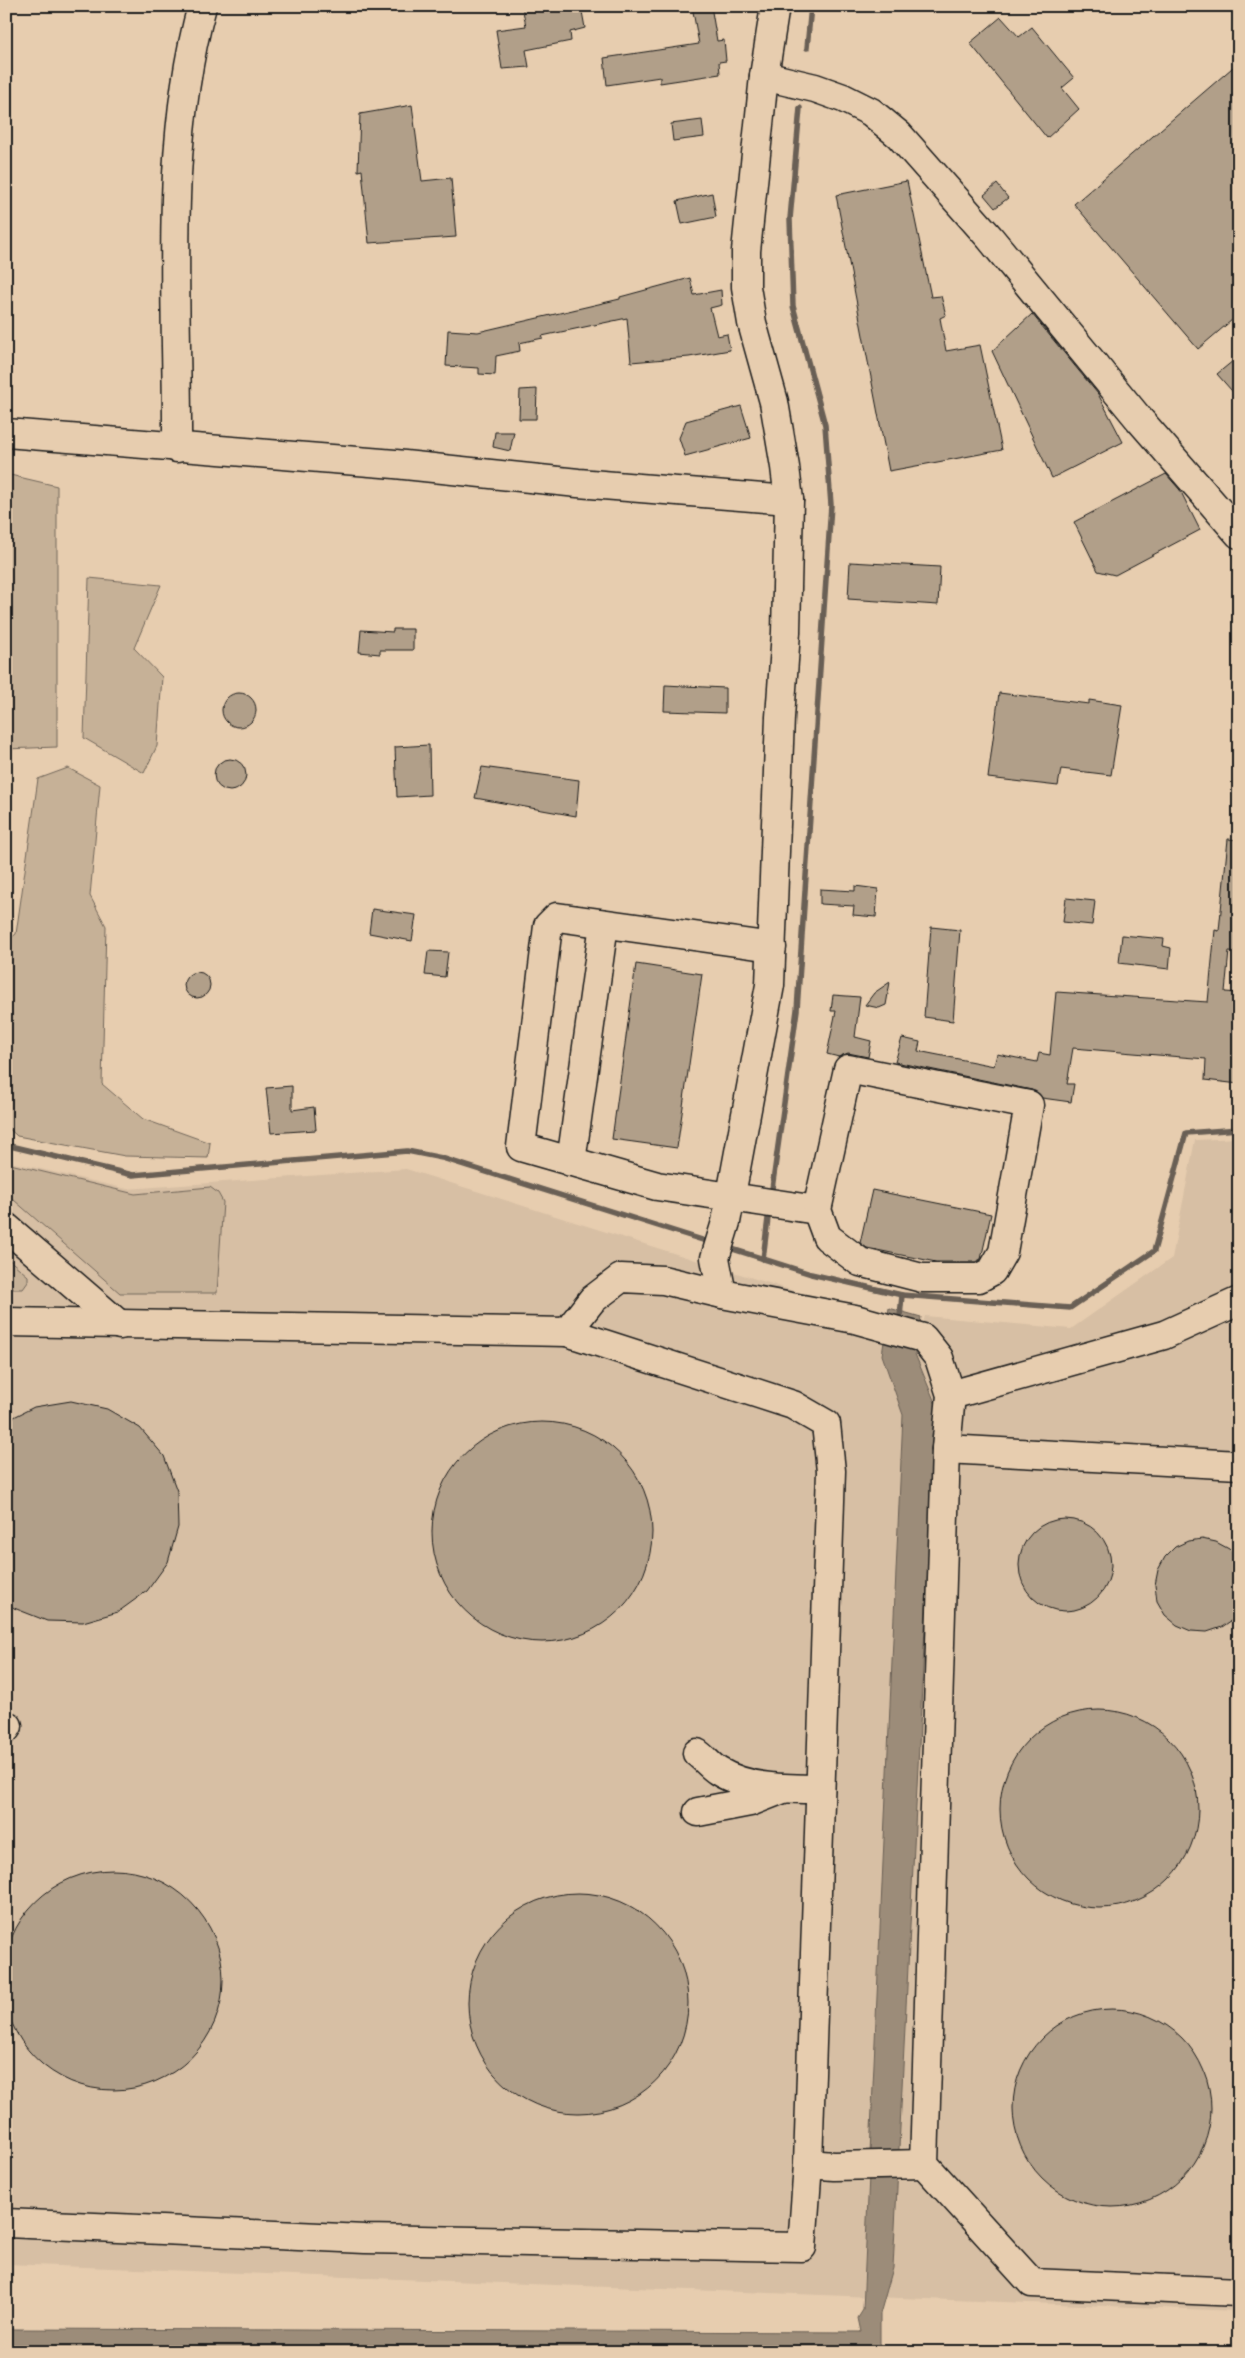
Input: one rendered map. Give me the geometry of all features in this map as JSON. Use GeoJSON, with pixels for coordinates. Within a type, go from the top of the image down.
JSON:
{"type":"FeatureCollection","features":[{"type":"Feature","properties":{"kind":"street"},"geometry":{"type":"LineString","coordinates":[[177,448],[178,367],[174,223],[178,148],[193,40],[202,6]]}},
{"type":"Feature","properties":{"kind":"street"},"geometry":{"type":"LineString","coordinates":[[722,1294],[715,1258],[728,1209],[770,985],[780,718],[786,632],[788,500],[786,467],[774,402],[752,323],[746,286],[746,251],[764,76],[775,6]]}},
{"type":"Feature","properties":{"kind":"street"},"geometry":{"type":"LineString","coordinates":[[764,76],[815,88],[843,98],[870,112],[899,135],[990,238],[1139,419],[1239,534]]}},
{"type":"Feature","properties":{"kind":"street"},"geometry":{"type":"LineString","coordinates":[[6,433],[395,464],[578,483],[788,500]]}},
{"type":"Feature","properties":{"kind":"street"},"geometry":{"type":"LineString","coordinates":[[772,947],[558,917],[548,926],[521,1147],[658,1186],[728,1209],[772,1202],[817,1210]]}},
{"type":"Feature","properties":{"kind":"street"},"geometry":{"type":"LineString","coordinates":[[571,1162],[604,924]]}},
{"type":"Feature","properties":{"kind":"street"},"geometry":{"type":"LineString","coordinates":[[848,1069],[1029,1105],[1003,1252],[992,1271],[979,1278],[922,1278],[860,1262],[827,1237],[817,1210],[848,1069]]}},
{"type":"Feature","properties":{"kind":"street"},"geometry":{"type":"LineString","coordinates":[[6,1226],[120,1325]]}},
{"type":"Feature","properties":{"kind":"street"},"geometry":{"type":"LineString","coordinates":[[567,1332],[592,1300],[621,1278],[663,1280],[722,1294],[855,1319],[923,1338],[939,1358],[951,1395],[946,1449],[915,2165]]}},
{"type":"Feature","properties":{"kind":"street"},"geometry":{"type":"LineString","coordinates":[[951,1395],[1164,1335],[1239,1301]]}},
{"type":"Feature","properties":{"kind":"street"},"geometry":{"type":"LineString","coordinates":[[6,1322],[567,1332],[793,1405],[826,1424],[830,1472],[820,1789],[821,2165],[802,2247],[423,2240],[6,2222]]}},
{"type":"Feature","properties":{"kind":"street"},"geometry":{"type":"LineString","coordinates":[[946,1449],[1239,1465]]}},
{"type":"Feature","properties":{"kind":"street"},"geometry":{"type":"LineString","coordinates":[[697,1753],[718,1771],[733,1777],[784,1789],[820,1789]]}},
{"type":"Feature","properties":{"kind":"street"},"geometry":{"type":"LineString","coordinates":[[698,1812],[750,1802],[784,1789]]}},
{"type":"Feature","properties":{"kind":"street"},"geometry":{"type":"LineString","coordinates":[[821,2165],[915,2165],[1032,2282],[1239,2292]]}},
{"type":"Feature","properties":{"kind":"shaded area"},"geometry":{"type":"Polygon","coordinates":[[[6,474],[57,486],[57,747],[6,749],[6,474]]]}},
{"type":"Feature","properties":{"kind":"shaded area"},"geometry":{"type":"Polygon","coordinates":[[[89,578],[161,585],[134,648],[162,677],[157,746],[144,773],[84,738],[89,578]]]}},
{"type":"Feature","properties":{"kind":"shaded area"},"geometry":{"type":"Polygon","coordinates":[[[68,768],[100,785],[90,896],[106,926],[102,1084],[143,1119],[210,1143],[208,1158],[125,1156],[17,1136],[6,1126],[6,942],[16,934],[38,779],[68,768]]]}},
{"type":"Feature","properties":{"kind":"shaded area"},"geometry":{"type":"Polygon","coordinates":[[[1239,1138],[1239,2311],[6,2264],[6,1161],[127,1189],[406,1169],[921,1331],[925,1316],[1071,1329],[1172,1258],[1195,1140],[1239,1138]]]}},
{"type":"Feature","properties":{"kind":"shaded area"},"geometry":{"type":"Polygon","coordinates":[[[6,1163],[135,1194],[210,1187],[218,1193],[223,1202],[217,1293],[120,1293],[6,1193],[6,1163]]]}},
{"type":"Feature","properties":{"kind":"shaded area"},"geometry":{"type":"Polygon","coordinates":[[[6,1257],[28,1276],[28,1282],[23,1289],[6,1289],[6,1257]]]}},
{"type":"Feature","properties":{"kind":"shaded area"},"geometry":{"type":"Polygon","coordinates":[[[889,1308],[921,1317],[915,1354],[936,1405],[893,2268],[880,2314],[880,2349],[884,2352],[6,2352],[6,2329],[861,2332],[858,2318],[863,2310],[903,1415],[882,1355],[889,1308]]]}},
{"type":"Feature","properties":{"kind":"building"},"geometry":{"type":"Polygon","coordinates":[[[522,6],[581,6],[585,28],[570,32],[571,41],[526,50],[529,67],[502,69],[496,30],[526,26],[522,6]]]}},
{"type":"Feature","properties":{"kind":"building"},"geometry":{"type":"Polygon","coordinates":[[[692,6],[711,6],[717,41],[724,40],[726,61],[719,62],[720,74],[660,83],[660,77],[607,85],[604,58],[699,44],[692,6]]]}},
{"type":"Feature","properties":{"kind":"building"},"geometry":{"type":"Polygon","coordinates":[[[1001,17],[1019,37],[1032,27],[1074,78],[1062,88],[1079,109],[1047,138],[970,43],[1001,17]]]}},
{"type":"Feature","properties":{"kind":"building"},"geometry":{"type":"Polygon","coordinates":[[[1239,62],[1239,314],[1198,349],[1074,204],[1239,62]]]}},
{"type":"Feature","properties":{"kind":"building"},"geometry":{"type":"Polygon","coordinates":[[[412,105],[422,181],[451,178],[456,237],[369,243],[362,170],[358,171],[360,114],[412,105]]]}},
{"type":"Feature","properties":{"kind":"building"},"geometry":{"type":"Polygon","coordinates":[[[702,120],[704,137],[673,141],[671,124],[702,120]]]}},
{"type":"Feature","properties":{"kind":"building"},"geometry":{"type":"Polygon","coordinates":[[[907,181],[931,297],[941,296],[946,315],[940,318],[946,351],[980,345],[1002,450],[889,471],[836,195],[907,181]]]}},
{"type":"Feature","properties":{"kind":"building"},"geometry":{"type":"Polygon","coordinates":[[[997,184],[1008,198],[995,208],[984,195],[997,184]]]}},
{"type":"Feature","properties":{"kind":"building"},"geometry":{"type":"Polygon","coordinates":[[[712,193],[716,217],[682,224],[677,201],[712,193]]]}},
{"type":"Feature","properties":{"kind":"building"},"geometry":{"type":"Polygon","coordinates":[[[690,278],[694,295],[721,290],[722,305],[710,308],[717,336],[727,334],[730,350],[689,357],[631,362],[627,318],[542,336],[543,338],[519,343],[520,351],[496,356],[495,375],[479,374],[479,368],[446,366],[448,330],[478,332],[620,299],[620,297],[690,278]]]}},
{"type":"Feature","properties":{"kind":"building"},"geometry":{"type":"Polygon","coordinates":[[[1032,314],[1098,394],[1123,442],[1052,478],[992,351],[1032,314]]]}},
{"type":"Feature","properties":{"kind":"building"},"geometry":{"type":"Polygon","coordinates":[[[1239,356],[1239,399],[1217,374],[1239,356]]]}},
{"type":"Feature","properties":{"kind":"building"},"geometry":{"type":"Polygon","coordinates":[[[537,389],[536,419],[519,419],[520,390],[537,389]]]}},
{"type":"Feature","properties":{"kind":"building"},"geometry":{"type":"Polygon","coordinates":[[[741,406],[751,438],[685,456],[679,438],[686,421],[741,406]]]}},
{"type":"Feature","properties":{"kind":"building"},"geometry":{"type":"Polygon","coordinates":[[[495,432],[514,432],[510,451],[493,447],[495,432]]]}},
{"type":"Feature","properties":{"kind":"building"},"geometry":{"type":"Polygon","coordinates":[[[1166,474],[1180,490],[1200,530],[1115,575],[1098,571],[1074,522],[1166,474]]]}},
{"type":"Feature","properties":{"kind":"building"},"geometry":{"type":"Polygon","coordinates":[[[850,562],[940,567],[938,605],[848,599],[850,562]]]}},
{"type":"Feature","properties":{"kind":"building"},"geometry":{"type":"Polygon","coordinates":[[[393,629],[413,629],[413,650],[380,650],[380,654],[359,652],[361,630],[393,632],[393,629]]]}},
{"type":"Feature","properties":{"kind":"building"},"geometry":{"type":"Polygon","coordinates":[[[665,685],[725,688],[725,713],[664,711],[665,685]]]}},
{"type":"Feature","properties":{"kind":"building"},"geometry":{"type":"Polygon","coordinates":[[[239,693],[251,698],[256,710],[251,722],[239,727],[227,722],[222,710],[227,698],[239,693]]]}},
{"type":"Feature","properties":{"kind":"building"},"geometry":{"type":"Polygon","coordinates":[[[999,693],[1089,704],[1089,700],[1122,705],[1111,775],[1061,769],[1058,786],[988,778],[999,693]]]}},
{"type":"Feature","properties":{"kind":"building"},"geometry":{"type":"Polygon","coordinates":[[[429,745],[430,795],[397,797],[395,747],[429,745]]]}},
{"type":"Feature","properties":{"kind":"building"},"geometry":{"type":"Polygon","coordinates":[[[230,759],[242,763],[246,775],[242,787],[230,791],[218,787],[214,775],[218,763],[230,759]]]}},
{"type":"Feature","properties":{"kind":"building"},"geometry":{"type":"Polygon","coordinates":[[[482,767],[579,780],[576,816],[475,798],[482,767]]]}},
{"type":"Feature","properties":{"kind":"building"},"geometry":{"type":"Polygon","coordinates":[[[1228,839],[1239,840],[1239,952],[1229,951],[1225,992],[1239,993],[1239,1084],[1205,1080],[1206,1059],[1073,1048],[1067,1084],[1074,1084],[1071,1102],[1042,1098],[1032,1090],[895,1062],[902,1038],[920,1042],[918,1051],[994,1066],[997,1054],[1037,1062],[1039,1053],[1050,1055],[1056,992],[1208,1002],[1215,930],[1219,931],[1228,839]]]}},
{"type":"Feature","properties":{"kind":"building"},"geometry":{"type":"Polygon","coordinates":[[[855,886],[878,889],[876,917],[853,915],[854,906],[820,904],[820,889],[855,891],[855,886]]]}},
{"type":"Feature","properties":{"kind":"building"},"geometry":{"type":"Polygon","coordinates":[[[1066,898],[1095,901],[1092,925],[1063,922],[1066,898]]]}},
{"type":"Feature","properties":{"kind":"building"},"geometry":{"type":"Polygon","coordinates":[[[372,909],[416,915],[412,941],[369,933],[372,909]]]}},
{"type":"Feature","properties":{"kind":"building"},"geometry":{"type":"Polygon","coordinates":[[[931,927],[960,930],[953,1021],[924,1017],[931,927]]]}},
{"type":"Feature","properties":{"kind":"building"},"geometry":{"type":"Polygon","coordinates":[[[1122,935],[1164,939],[1163,946],[1171,948],[1169,969],[1119,963],[1122,935]]]}},
{"type":"Feature","properties":{"kind":"building"},"geometry":{"type":"Polygon","coordinates":[[[428,951],[448,952],[445,977],[425,975],[428,951]]]}},
{"type":"Feature","properties":{"kind":"building"},"geometry":{"type":"Polygon","coordinates":[[[636,964],[702,974],[677,1148],[612,1139],[636,964]]]}},
{"type":"Feature","properties":{"kind":"building"},"geometry":{"type":"Polygon","coordinates":[[[197,972],[206,976],[210,985],[206,994],[197,998],[188,994],[184,985],[188,976],[197,972]]]}},
{"type":"Feature","properties":{"kind":"building"},"geometry":{"type":"Polygon","coordinates":[[[890,982],[886,1005],[879,1008],[865,1005],[874,993],[890,982]]]}},
{"type":"Feature","properties":{"kind":"building"},"geometry":{"type":"Polygon","coordinates":[[[833,995],[860,997],[855,1037],[871,1041],[868,1057],[848,1053],[839,1057],[827,1054],[836,1011],[831,1011],[833,995]]]}},
{"type":"Feature","properties":{"kind":"building"},"geometry":{"type":"Polygon","coordinates":[[[292,1086],[292,1110],[314,1107],[316,1130],[271,1133],[266,1088],[292,1086]]]}},
{"type":"Feature","properties":{"kind":"building"},"geometry":{"type":"Polygon","coordinates":[[[872,1190],[991,1214],[981,1259],[975,1262],[936,1262],[867,1248],[860,1243],[872,1190]]]}},
{"type":"Feature","properties":{"kind":"building"},"geometry":{"type":"Polygon","coordinates":[[[71,1401],[107,1409],[140,1428],[164,1456],[177,1491],[178,1527],[168,1562],[147,1591],[118,1612],[83,1622],[47,1621],[14,1608],[6,1602],[6,1421],[34,1407],[71,1401]]]}},
{"type":"Feature","properties":{"kind":"building"},"geometry":{"type":"Polygon","coordinates":[[[542,1422],[563,1424],[594,1435],[620,1454],[639,1480],[650,1511],[652,1532],[650,1553],[639,1584],[620,1610],[594,1629],[563,1640],[542,1642],[521,1640],[490,1629],[464,1610],[445,1584],[434,1553],[432,1532],[434,1511],[445,1480],[464,1454],[490,1435],[521,1424],[542,1422]]]}},
{"type":"Feature","properties":{"kind":"building"},"geometry":{"type":"Polygon","coordinates":[[[1065,1519],[1074,1520],[1091,1527],[1103,1539],[1110,1556],[1110,1574],[1103,1591],[1091,1603],[1074,1610],[1065,1611],[1056,1610],[1039,1603],[1027,1591],[1020,1574],[1019,1565],[1020,1556],[1027,1539],[1039,1527],[1056,1520],[1065,1519]]]}},
{"type":"Feature","properties":{"kind":"building"},"geometry":{"type":"Polygon","coordinates":[[[1202,1539],[1216,1542],[1229,1549],[1239,1559],[1239,1612],[1235,1618],[1222,1627],[1207,1632],[1191,1631],[1177,1625],[1165,1615],[1157,1601],[1155,1585],[1158,1570],[1165,1557],[1175,1547],[1188,1541],[1202,1539]]]}},
{"type":"Feature","properties":{"kind":"building"},"geometry":{"type":"Polygon","coordinates":[[[1089,1710],[1109,1710],[1137,1717],[1162,1732],[1176,1746],[1191,1771],[1198,1799],[1198,1819],[1191,1847],[1176,1872],[1162,1886],[1137,1901],[1128,1904],[1109,1908],[1089,1908],[1061,1901],[1036,1886],[1022,1872],[1007,1847],[1004,1838],[1000,1819],[1000,1799],[1007,1771],[1022,1746],[1036,1732],[1061,1717],[1070,1714],[1089,1710]]]}},
{"type":"Feature","properties":{"kind":"building"},"geometry":{"type":"Polygon","coordinates":[[[113,1870],[134,1872],[165,1883],[191,1902],[210,1928],[221,1959],[223,1980],[221,2001],[210,2032],[191,2058],[165,2077],[134,2088],[113,2090],[92,2088],[61,2077],[35,2058],[16,2032],[5,2001],[3,1980],[5,1959],[16,1928],[35,1902],[61,1883],[92,1872],[113,1870]]]}},
{"type":"Feature","properties":{"kind":"building"},"geometry":{"type":"Polygon","coordinates":[[[578,1893],[599,1895],[630,1906],[656,1925],[675,1951],[686,1982],[688,2003],[686,2024],[675,2055],[656,2081],[630,2100],[599,2111],[578,2113],[557,2111],[526,2100],[500,2081],[481,2055],[470,2024],[468,2003],[470,1982],[481,1951],[500,1925],[526,1906],[557,1895],[578,1893]]]}},
{"type":"Feature","properties":{"kind":"building"},"geometry":{"type":"Polygon","coordinates":[[[1102,2009],[1122,2009],[1150,2016],[1175,2031],[1189,2045],[1204,2070],[1211,2098],[1211,2118],[1204,2146],[1189,2171],[1175,2185],[1150,2200],[1141,2203],[1122,2207],[1102,2207],[1074,2200],[1049,2185],[1035,2171],[1020,2146],[1017,2137],[1013,2118],[1013,2098],[1020,2070],[1035,2045],[1049,2031],[1074,2016],[1083,2013],[1102,2009]]]}},
{"type":"Feature","properties":{"kind":"waterway"},"geometry":{"type":"LineString","coordinates":[[807,48],[811,6]]}},
{"type":"Feature","properties":{"kind":"waterway"},"geometry":{"type":"LineString","coordinates":[[771,1196],[797,1010],[831,505],[825,425],[793,306],[790,219],[800,108]]}},
{"type":"Feature","properties":{"kind":"waterway"},"geometry":{"type":"LineString","coordinates":[[726,1247],[811,1274],[902,1295],[1070,1308],[1154,1251],[1186,1133],[1239,1129]]}},
{"type":"Feature","properties":{"kind":"waterway"},"geometry":{"type":"LineString","coordinates":[[6,1143],[10,1146],[133,1175],[407,1151],[442,1158],[712,1243]]}},
{"type":"Feature","properties":{"kind":"waterway"},"geometry":{"type":"LineString","coordinates":[[763,1259],[769,1210]]}},
{"type":"Feature","properties":{"kind":"waterway"},"geometry":{"type":"LineString","coordinates":[[900,1317],[902,1295]]}}]}
